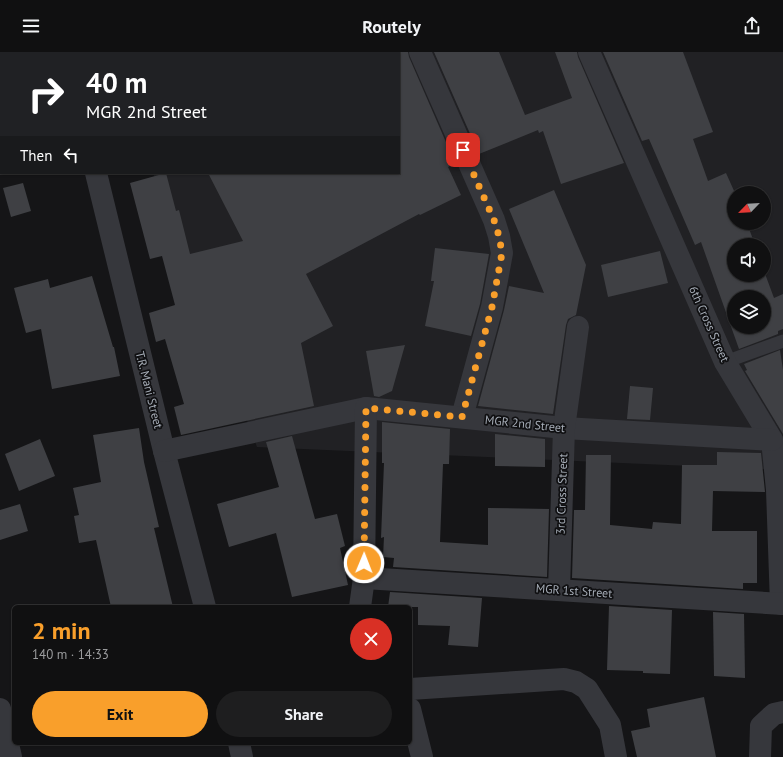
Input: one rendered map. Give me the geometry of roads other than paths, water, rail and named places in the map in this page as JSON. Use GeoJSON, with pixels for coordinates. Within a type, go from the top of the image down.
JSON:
{"type":"FeatureCollection","features":[{"type":"Feature","properties":{"kind":"street"},"geometry":{"type":"LineString","coordinates":[[420,52],[494,220],[502,253],[492,307],[462,417]]}},
{"type":"Feature","properties":{"kind":"street","name":"6th Cross Street"},"geometry":{"type":"LineString","coordinates":[[589,52],[725,362],[772,440],[780,490],[782,604]]}},
{"type":"Feature","properties":{"kind":"street","name":"T.R. Mani Street"},"geometry":{"type":"LineString","coordinates":[[96,174],[164,451],[204,605]]}},
{"type":"Feature","properties":{"kind":"street","name":"3rd Cross Street"},"geometry":{"type":"LineString","coordinates":[[559,590],[564,428],[578,327]]}},
{"type":"Feature","properties":{"kind":"street"},"geometry":{"type":"LineString","coordinates":[[360,605],[364,578],[366,408]]}},
{"type":"Feature","properties":{"kind":"street","name":"MGR 2nd Street"},"geometry":{"type":"LineString","coordinates":[[164,451],[366,408],[564,428],[772,440]]}},
{"type":"Feature","properties":{"kind":"street","name":"MGR 1st Street"},"geometry":{"type":"LineString","coordinates":[[364,578],[782,604]]}},
{"type":"Feature","properties":{"kind":"street"},"geometry":{"type":"LineString","coordinates":[[412,689],[564,680],[576,682],[587,689],[610,725],[616,757]]}},
{"type":"Feature","properties":{"kind":"street"},"geometry":{"type":"LineString","coordinates":[[0,710],[11,757]]}},
{"type":"Feature","properties":{"kind":"street"},"geometry":{"type":"LineString","coordinates":[[760,757],[761,726],[774,714],[783,712]]}},
{"type":"Feature","properties":{"kind":"street"},"geometry":{"type":"LineString","coordinates":[[412,717],[422,757]]}},
{"type":"Feature","properties":{"kind":"street"},"geometry":{"type":"LineString","coordinates":[[239,745],[242,757]]}},
{"type":"Feature","properties":{"kind":"lane"},"geometry":{"type":"LineString","coordinates":[[725,362],[783,341]]}}]}
